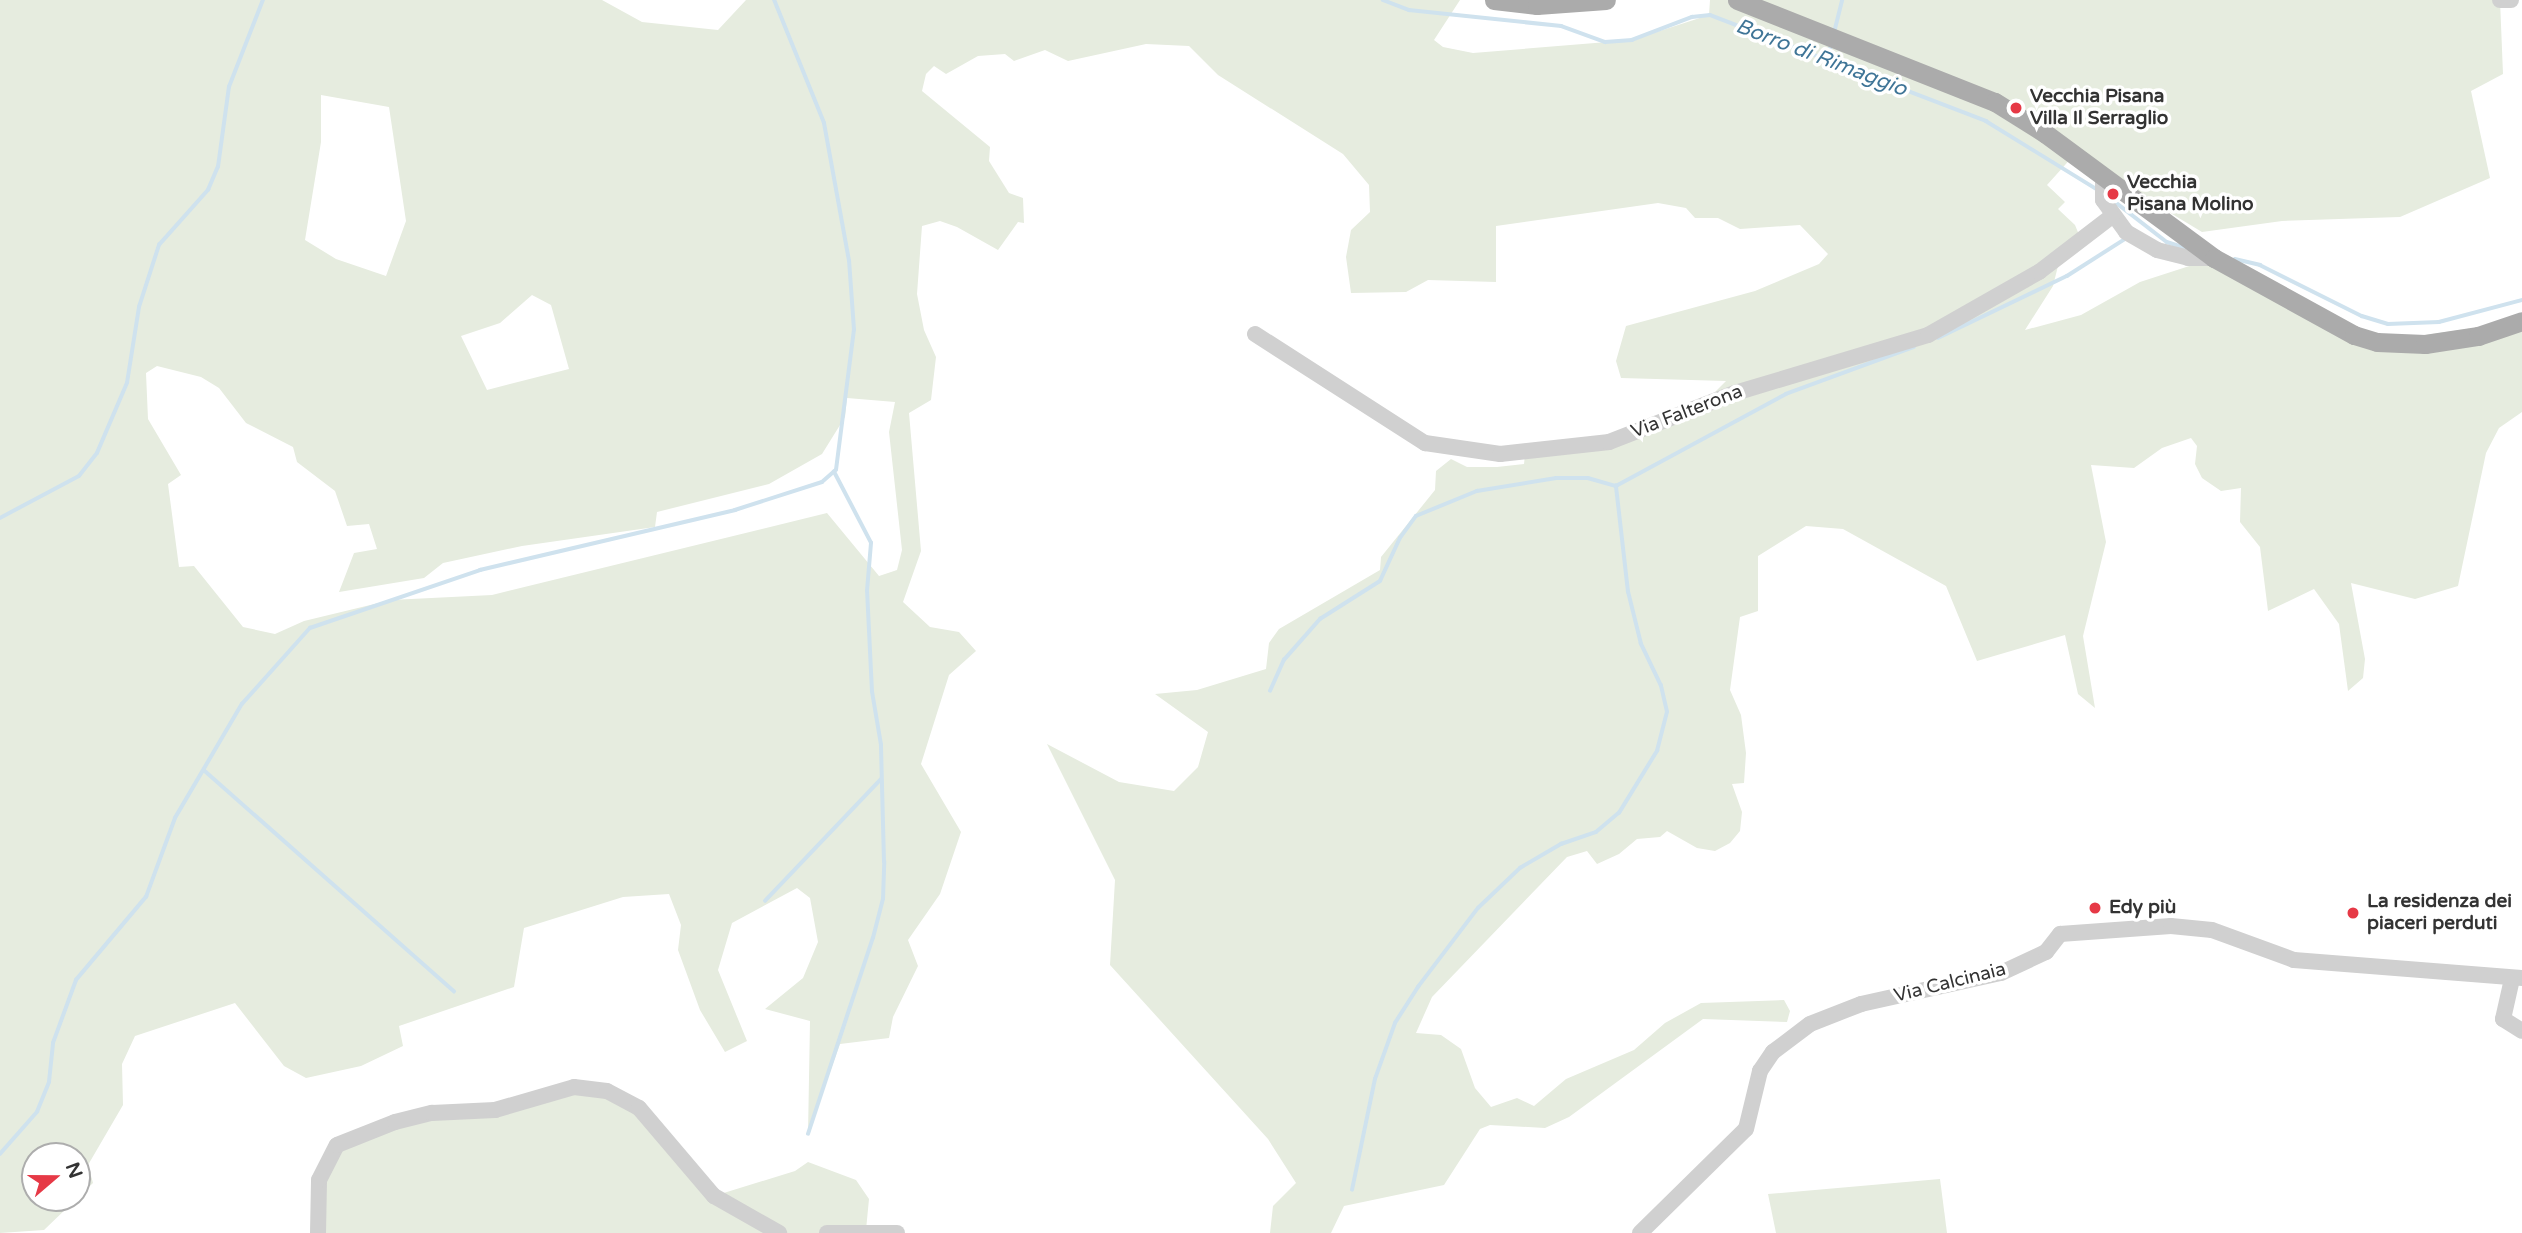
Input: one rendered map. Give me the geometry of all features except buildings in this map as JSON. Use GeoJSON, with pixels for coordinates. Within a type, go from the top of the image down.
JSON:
{"type":"FeatureCollection","features":[{"type":"Feature","properties":{"kind":"main road"},"geometry":{"type":"LineString","coordinates":[[1494,0],[1537,5],[1606,0]]}},
{"type":"Feature","properties":{"kind":"main road"},"geometry":{"type":"LineString","coordinates":[[1737,0],[1985,98],[2103,177],[2214,258],[2354,335],[2377,342],[2451,342],[2522,321]]}},
{"type":"Feature","properties":{"kind":"street"},"geometry":{"type":"LineString","coordinates":[[2500,0],[2511,0]]}},
{"type":"Feature","properties":{"kind":"street"},"geometry":{"type":"LineString","coordinates":[[2103,177],[2103,200],[2112,218],[2157,250],[2188,258],[2214,258]]}},
{"type":"Feature","properties":{"kind":"street","name":"Via Falterona"},"geometry":{"type":"LineString","coordinates":[[1255,334],[1425,443],[1500,454],[1609,442],[1735,393],[1928,335],[2039,272],[2112,218]]}},
{"type":"Feature","properties":{"kind":"street","name":"Via Calcinaia"},"geometry":{"type":"LineString","coordinates":[[1640,1233],[1746,1129],[1760,1071],[1773,1052],[1810,1024],[1861,1004],[2001,973],[2036,958],[2060,934],[2171,926],[2212,930],[2294,960],[2517,978]]}},
{"type":"Feature","properties":{"kind":"street"},"geometry":{"type":"LineString","coordinates":[[2517,978],[2503,1019],[2522,1031]]}},
{"type":"Feature","properties":{"kind":"street"},"geometry":{"type":"LineString","coordinates":[[318,1233],[319,1180],[337,1146],[395,1122],[432,1113],[495,1110],[574,1087],[607,1091],[639,1108],[714,1196],[779,1233]]}},
{"type":"Feature","properties":{"kind":"street"},"geometry":{"type":"LineString","coordinates":[[827,1233],[866,1230],[897,1233]]}},
{"type":"Feature","properties":{"kind":"shaded area"},"geometry":{"type":"Polygon","coordinates":[[[0,0],[602,0],[642,22],[718,30],[746,0],[1460,0],[1434,40],[1443,47],[1473,53],[1632,40],[1709,15],[1710,0],[2500,0],[2503,74],[2471,91],[2490,178],[2400,217],[2282,221],[2202,232],[2074,155],[2047,185],[2065,202],[2058,209],[2075,225],[2082,242],[2060,258],[2053,286],[2025,330],[2081,315],[2140,282],[2214,258],[2377,342],[2522,321],[2522,412],[2499,428],[2486,453],[2458,586],[2415,599],[2351,583],[2365,659],[2363,678],[2348,691],[2339,624],[2314,589],[2268,611],[2260,547],[2240,522],[2241,488],[2221,491],[2202,478],[2195,464],[2197,446],[2191,438],[2162,448],[2134,468],[2091,465],[2106,542],[2083,636],[2095,708],[2078,694],[2065,635],[1977,661],[1946,586],[1843,529],[1806,526],[1758,556],[1758,611],[1740,617],[1730,690],[1741,715],[1746,753],[1744,783],[1732,784],[1742,812],[1740,831],[1730,843],[1715,851],[1697,848],[1667,831],[1660,837],[1637,839],[1619,854],[1597,864],[1587,851],[1567,857],[1432,997],[1416,1033],[1441,1035],[1461,1049],[1475,1088],[1491,1107],[1517,1098],[1534,1106],[1566,1079],[1634,1050],[1665,1023],[1701,1003],[1784,1000],[1790,1011],[1787,1022],[1703,1019],[1569,1117],[1545,1128],[1490,1125],[1480,1129],[1444,1185],[1344,1206],[1331,1233],[1270,1233],[1273,1206],[1296,1183],[1268,1139],[1110,965],[1115,880],[1047,744],[1119,782],[1174,791],[1198,767],[1208,732],[1155,694],[1197,690],[1266,669],[1269,643],[1279,629],[1380,570],[1381,557],[1435,490],[1436,471],[1451,459],[1467,467],[1497,467],[1524,464],[1525,454],[1628,440],[1711,396],[1726,381],[1621,378],[1616,361],[1626,326],[1755,291],[1819,264],[1828,254],[1800,225],[1740,229],[1718,218],[1695,218],[1686,208],[1658,203],[1496,226],[1496,282],[1428,280],[1406,292],[1351,293],[1346,257],[1351,230],[1370,212],[1369,185],[1343,154],[1218,75],[1189,46],[1146,44],[1068,61],[1045,50],[1014,61],[1005,54],[978,56],[946,74],[934,66],[926,74],[922,91],[990,147],[989,161],[1009,193],[1023,198],[1024,223],[1018,222],[998,250],[957,227],[940,221],[922,226],[917,294],[924,330],[936,357],[931,400],[909,413],[921,551],[903,602],[930,627],[959,632],[976,651],[949,675],[921,764],[961,832],[940,894],[908,940],[918,966],[893,1017],[889,1038],[840,1044],[808,1134],[810,1021],[765,1009],[803,978],[818,942],[810,898],[797,888],[732,923],[718,970],[747,1041],[725,1052],[700,1010],[678,950],[681,925],[669,894],[623,897],[524,928],[514,987],[399,1026],[403,1046],[361,1066],[306,1078],[284,1066],[235,1003],[135,1036],[122,1064],[123,1105],[91,1160],[91,1142],[21,1142],[21,1212],[63,1212],[44,1230],[0,1233],[0,0]],[[321,95],[321,142],[305,240],[336,259],[386,276],[406,221],[389,107],[321,95]],[[532,295],[500,323],[461,336],[487,390],[569,369],[551,305],[532,295]],[[157,366],[146,373],[148,419],[181,475],[168,484],[179,567],[194,566],[243,627],[275,634],[304,621],[391,600],[492,595],[827,513],[879,576],[897,570],[902,550],[889,432],[895,402],[847,398],[845,417],[822,454],[769,484],[657,512],[655,527],[522,546],[443,563],[424,578],[339,592],[354,553],[377,549],[369,524],[347,526],[335,491],[297,462],[293,447],[246,423],[219,388],[201,377],[157,366]]]}},
{"type":"Feature","properties":{"kind":"shaded area"},"geometry":{"type":"Polygon","coordinates":[[[574,1087],[639,1108],[714,1196],[795,1171],[808,1162],[856,1180],[869,1199],[866,1230],[897,1233],[318,1233],[326,1160],[395,1122],[495,1110],[574,1087]]]}},
{"type":"Feature","properties":{"kind":"shaded area"},"geometry":{"type":"Polygon","coordinates":[[[1940,1179],[1947,1233],[1776,1233],[1768,1194],[1940,1179]]]}},
{"type":"Feature","properties":{"kind":"waterway"},"geometry":{"type":"LineString","coordinates":[[0,518],[79,476],[97,453],[127,383],[139,307],[159,245],[208,190],[218,167],[229,87],[263,0]]}},
{"type":"Feature","properties":{"kind":"waterway"},"geometry":{"type":"LineString","coordinates":[[0,1154],[37,1112],[49,1082],[53,1043],[76,980],[146,897],[175,818],[242,704],[310,628],[480,570],[735,510],[822,482],[836,470],[854,330],[849,261],[824,123],[774,0]]}},
{"type":"Feature","properties":{"kind":"waterway","name":"Borro di Rimaggio"},"geometry":{"type":"LineString","coordinates":[[1383,0],[1409,10],[1561,26],[1605,42],[1632,40],[1692,17],[1710,15],[1986,121],[2098,190]]}},
{"type":"Feature","properties":{"kind":"waterway"},"geometry":{"type":"LineString","coordinates":[[1834,33],[1842,0]]}},
{"type":"Feature","properties":{"kind":"waterway"},"geometry":{"type":"LineString","coordinates":[[1827,62],[1831,44]]}},
{"type":"Feature","properties":{"kind":"waterway","name":"Borro di Rimaggio"},"geometry":{"type":"LineString","coordinates":[[2110,198],[2167,242],[2185,248]]}},
{"type":"Feature","properties":{"kind":"waterway"},"geometry":{"type":"LineString","coordinates":[[1938,338],[2067,276],[2125,239]]}},
{"type":"Feature","properties":{"kind":"waterway","name":"Borro di Rimaggio"},"geometry":{"type":"LineString","coordinates":[[2235,259],[2260,265],[2362,316],[2388,324],[2439,322],[2522,300]]}},
{"type":"Feature","properties":{"kind":"waterway"},"geometry":{"type":"LineString","coordinates":[[1616,486],[1786,394],[1914,347]]}},
{"type":"Feature","properties":{"kind":"waterway"},"geometry":{"type":"LineString","coordinates":[[808,1134],[873,938],[883,899],[881,745],[872,692],[867,591],[871,543],[834,472]]}},
{"type":"Feature","properties":{"kind":"waterway"},"geometry":{"type":"LineString","coordinates":[[1270,691],[1284,660],[1320,619],[1380,581],[1400,538],[1416,516],[1477,491],[1556,478],[1588,478],[1616,486]]}},
{"type":"Feature","properties":{"kind":"waterway"},"geometry":{"type":"LineString","coordinates":[[1352,1190],[1375,1079],[1395,1023],[1418,987],[1478,908],[1520,868],[1561,844],[1596,832],[1619,813],[1657,751],[1667,712],[1661,686],[1641,644],[1628,592],[1616,486]]}},
{"type":"Feature","properties":{"kind":"waterway"},"geometry":{"type":"LineString","coordinates":[[204,770],[454,991]]}},
{"type":"Feature","properties":{"kind":"waterway"},"geometry":{"type":"LineString","coordinates":[[765,901],[881,779]]}},
{"type":"Feature","properties":{"kind":"place","name":"Vecchia Pisana Villa Il Serraglio"},"geometry":{"type":"Point","coordinates":[2016,108]}},
{"type":"Feature","properties":{"kind":"place","name":"Vecchia Pisana Molino"},"geometry":{"type":"Point","coordinates":[2113,194]}},
{"type":"Feature","properties":{"kind":"place","name":"Edy più"},"geometry":{"type":"Point","coordinates":[2095,908]}},
{"type":"Feature","properties":{"kind":"place","name":"La residenza dei piaceri perduti"},"geometry":{"type":"Point","coordinates":[2353,913]}}]}
